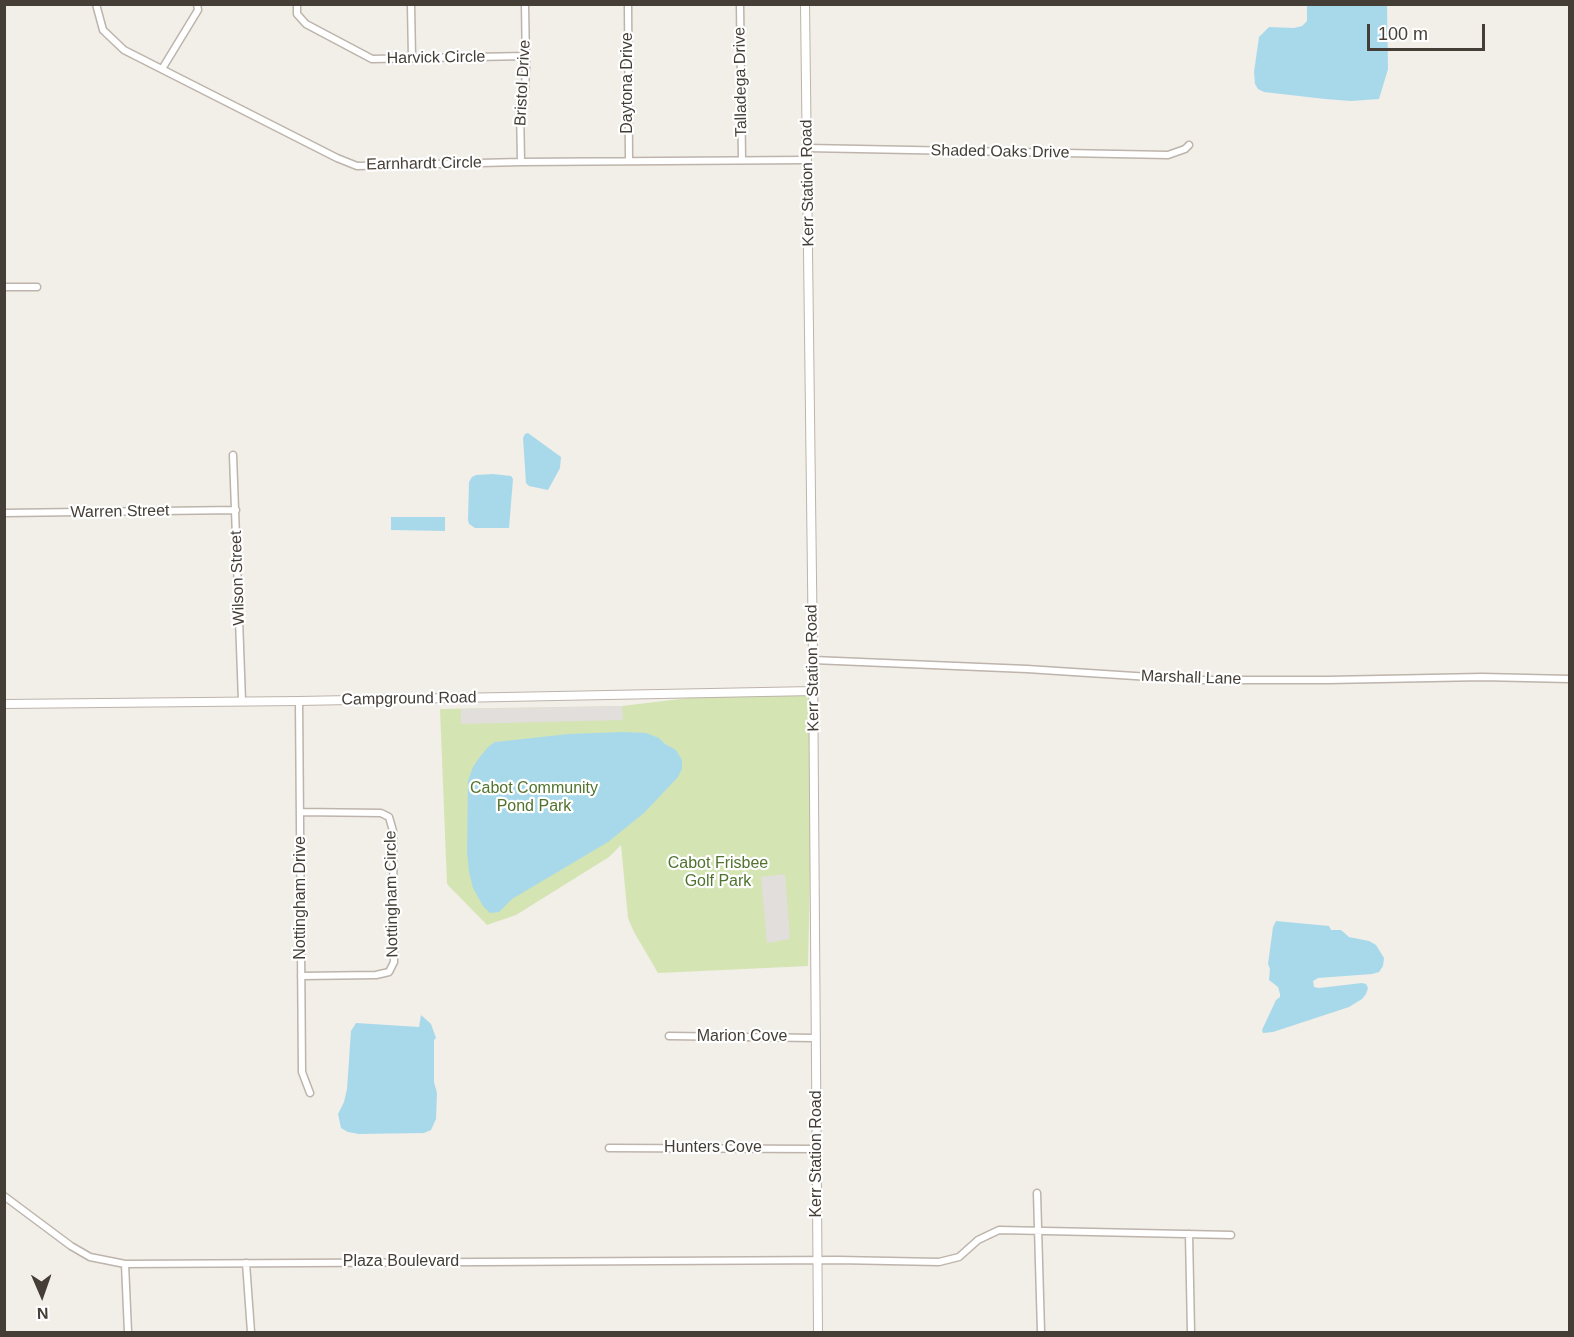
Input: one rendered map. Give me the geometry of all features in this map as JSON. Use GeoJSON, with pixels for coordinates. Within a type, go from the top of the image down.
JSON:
{"type":"FeatureCollection","features":[{"type":"Feature","properties":{"kind":"street","name":"Earnhardt Circle"},"geometry":{"type":"LineString","coordinates":[[96,4],[104,30],[124,50],[357,166],[521,162],[807,160]]}},
{"type":"Feature","properties":{"kind":"street"},"geometry":{"type":"LineString","coordinates":[[162,69],[198,10],[198,4]]}},
{"type":"Feature","properties":{"kind":"street","name":"Harvick Circle"},"geometry":{"type":"LineString","coordinates":[[297,4],[297,14],[306,24],[376,59],[526,56]]}},
{"type":"Feature","properties":{"kind":"street","name":"Bristol Drive"},"geometry":{"type":"LineString","coordinates":[[521,162],[520,106],[525,89],[525,4]]}},
{"type":"Feature","properties":{"kind":"street","name":"Daytona Drive"},"geometry":{"type":"LineString","coordinates":[[627,4],[629,161]]}},
{"type":"Feature","properties":{"kind":"street","name":"Talladega Drive"},"geometry":{"type":"LineString","coordinates":[[740,4],[742,160]]}},
{"type":"Feature","properties":{"kind":"street","name":"Kerr Station Road"},"geometry":{"type":"LineString","coordinates":[[806,4],[818,1332]]}},
{"type":"Feature","properties":{"kind":"street"},"geometry":{"type":"LineString","coordinates":[[411,5],[412,58]]}},
{"type":"Feature","properties":{"kind":"street","name":"Shaded Oaks Drive"},"geometry":{"type":"LineString","coordinates":[[807,148],[1168,155],[1185,149],[1189,145]]}},
{"type":"Feature","properties":{"kind":"street"},"geometry":{"type":"LineString","coordinates":[[4,287],[37,287]]}},
{"type":"Feature","properties":{"kind":"street","name":"Wilson Street"},"geometry":{"type":"LineString","coordinates":[[233,455],[242,701]]}},
{"type":"Feature","properties":{"kind":"street","name":"Warren Street"},"geometry":{"type":"LineString","coordinates":[[4,513],[236,510]]}},
{"type":"Feature","properties":{"kind":"street","name":"Marshall Lane"},"geometry":{"type":"LineString","coordinates":[[813,660],[1027,669],[1196,680],[1482,677],[1569,679]]}},
{"type":"Feature","properties":{"kind":"street","name":"Campground Road"},"geometry":{"type":"LineString","coordinates":[[4,704],[814,691]]}},
{"type":"Feature","properties":{"kind":"street","name":"Nottingham Drive"},"geometry":{"type":"LineString","coordinates":[[299,701],[302,1072],[310,1093]]}},
{"type":"Feature","properties":{"kind":"street","name":"Nottingham Circle"},"geometry":{"type":"LineString","coordinates":[[300,812],[381,813],[389,817],[393,831],[394,962],[389,972],[376,975],[301,976]]}},
{"type":"Feature","properties":{"kind":"street","name":"Marion Cove"},"geometry":{"type":"LineString","coordinates":[[669,1036],[815,1038]]}},
{"type":"Feature","properties":{"kind":"street","name":"Hunters Cove"},"geometry":{"type":"LineString","coordinates":[[609,1148],[817,1149]]}},
{"type":"Feature","properties":{"kind":"street"},"geometry":{"type":"LineString","coordinates":[[1037,1193],[1041,1332]]}},
{"type":"Feature","properties":{"kind":"street","name":"Plaza Boulevard"},"geometry":{"type":"LineString","coordinates":[[4,1196],[71,1246],[90,1257],[125,1264],[950,1261],[960,1257],[987,1234],[999,1230],[1231,1235]]}},
{"type":"Feature","properties":{"kind":"street"},"geometry":{"type":"LineString","coordinates":[[1189,1234],[1191,1332]]}},
{"type":"Feature","properties":{"kind":"street"},"geometry":{"type":"LineString","coordinates":[[246,1263],[251,1332]]}},
{"type":"Feature","properties":{"kind":"street"},"geometry":{"type":"LineString","coordinates":[[125,1264],[128,1332]]}},
{"type":"Feature","properties":{"kind":"green space"},"geometry":{"type":"Polygon","coordinates":[[[814,691],[808,966],[658,973],[628,918],[621,845],[609,857],[516,915],[487,925],[447,884],[440,709],[622,706],[730,693],[814,691]]]}},
{"type":"Feature","properties":{"kind":"shaded area"},"geometry":{"type":"Polygon","coordinates":[[[622,706],[623,720],[461,724],[461,709],[622,706]]]}},
{"type":"Feature","properties":{"kind":"shaded area"},"geometry":{"type":"Polygon","coordinates":[[[785,874],[790,939],[767,943],[761,877],[785,874]]]}},
{"type":"Feature","properties":{"kind":"water"},"geometry":{"type":"Polygon","coordinates":[[[1307,5],[1387,5],[1388,69],[1379,99],[1351,101],[1325,99],[1264,92],[1258,89],[1254,72],[1259,37],[1269,27],[1302,26],[1307,21],[1307,5]]]}},
{"type":"Feature","properties":{"kind":"water"},"geometry":{"type":"Polygon","coordinates":[[[528,433],[561,457],[560,468],[548,490],[529,486],[526,483],[523,438],[528,433]]]}},
{"type":"Feature","properties":{"kind":"water"},"geometry":{"type":"Polygon","coordinates":[[[476,475],[511,476],[513,479],[509,528],[475,528],[469,524],[468,520],[469,482],[476,475]]]}},
{"type":"Feature","properties":{"kind":"water"},"geometry":{"type":"Polygon","coordinates":[[[391,517],[445,517],[445,531],[391,530],[391,517]]]}},
{"type":"Feature","properties":{"kind":"water"},"geometry":{"type":"Polygon","coordinates":[[[646,733],[659,738],[676,750],[682,760],[682,769],[678,777],[644,813],[608,842],[512,899],[499,912],[490,913],[483,906],[473,888],[467,852],[468,781],[479,758],[495,742],[569,734],[646,733]]]}},
{"type":"Feature","properties":{"kind":"water"},"geometry":{"type":"Polygon","coordinates":[[[1276,921],[1329,926],[1331,930],[1341,930],[1349,937],[1369,941],[1376,945],[1384,958],[1379,972],[1318,978],[1313,981],[1314,987],[1319,988],[1366,984],[1368,988],[1362,999],[1349,1007],[1273,1032],[1263,1033],[1262,1030],[1276,1000],[1280,997],[1278,987],[1269,980],[1268,964],[1273,927],[1276,921]]]}},
{"type":"Feature","properties":{"kind":"water"},"geometry":{"type":"Polygon","coordinates":[[[421,1015],[431,1024],[436,1038],[434,1040],[434,1082],[437,1093],[436,1119],[431,1130],[424,1133],[359,1134],[341,1128],[338,1114],[347,1089],[351,1031],[356,1023],[419,1027],[421,1015]]]}},
{"type":"Feature","properties":{"kind":"park label","name":"Cabot Community Pond Park"},"geometry":{"type":"Point","coordinates":[534,798]}},
{"type":"Feature","properties":{"kind":"park label","name":"Cabot Frisbee Golf Park"},"geometry":{"type":"Point","coordinates":[718,873]}}]}
